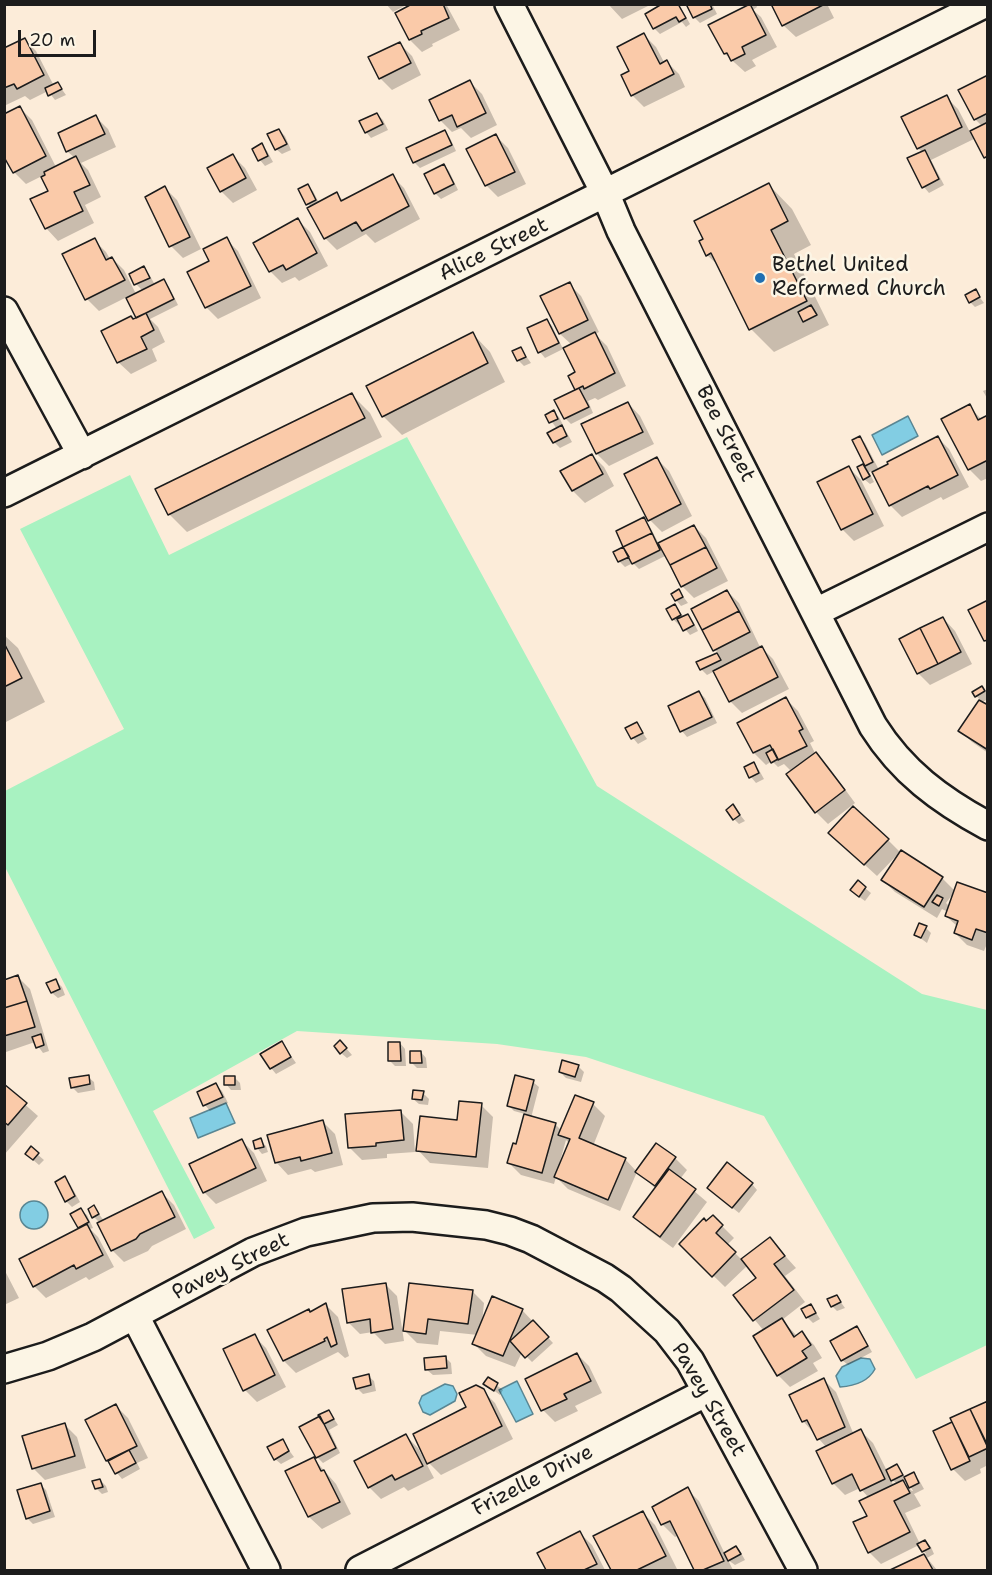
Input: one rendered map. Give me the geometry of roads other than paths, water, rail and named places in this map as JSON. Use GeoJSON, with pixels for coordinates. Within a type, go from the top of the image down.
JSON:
{"type":"FeatureCollection","features":[{"type":"Feature","properties":{"kind":"street","name":"Bee Street"},"geometry":{"type":"LineString","coordinates":[[509,4],[606,195],[621,231],[873,726],[884,743],[925,786],[946,802],[987,826]]}},
{"type":"Feature","properties":{"kind":"street","name":"Alice Street"},"geometry":{"type":"LineString","coordinates":[[4,493],[606,195],[984,4]]}},
{"type":"Feature","properties":{"kind":"street"},"geometry":{"type":"LineString","coordinates":[[4,311],[82,455]]}},
{"type":"Feature","properties":{"kind":"street"},"geometry":{"type":"LineString","coordinates":[[816,612],[987,527]]}},
{"type":"Feature","properties":{"kind":"street","name":"Pavey Street"},"geometry":{"type":"LineString","coordinates":[[4,1369],[48,1356],[93,1337],[253,1252],[306,1232],[373,1218],[423,1218],[486,1225],[531,1239],[621,1289],[667,1331],[690,1361],[803,1570]]}},
{"type":"Feature","properties":{"kind":"street"},"geometry":{"type":"LineString","coordinates":[[135,1316],[266,1570]]}},
{"type":"Feature","properties":{"kind":"street","name":"Frizelle Drive"},"geometry":{"type":"LineString","coordinates":[[360,1570],[707,1392]]}},
{"type":"Feature","properties":{"kind":"water"},"geometry":{"type":"Polygon","coordinates":[[[908,416],[918,436],[882,455],[872,435],[908,416]]]}},
{"type":"Feature","properties":{"kind":"water"},"geometry":{"type":"Polygon","coordinates":[[[226,1103],[235,1123],[198,1138],[190,1118],[226,1103]]]}},
{"type":"Feature","properties":{"kind":"water"},"geometry":{"type":"Polygon","coordinates":[[[34,1201],[44,1205],[48,1215],[44,1225],[34,1229],[24,1225],[20,1215],[24,1205],[34,1201]]]}},
{"type":"Feature","properties":{"kind":"water"},"geometry":{"type":"Polygon","coordinates":[[[861,1358],[870,1359],[875,1369],[861,1382],[840,1387],[836,1376],[842,1367],[861,1358]]]}},
{"type":"Feature","properties":{"kind":"water"},"geometry":{"type":"Polygon","coordinates":[[[517,1381],[533,1414],[516,1422],[499,1390],[517,1381]]]}},
{"type":"Feature","properties":{"kind":"water"},"geometry":{"type":"Polygon","coordinates":[[[445,1384],[453,1386],[457,1394],[455,1401],[430,1415],[423,1412],[419,1403],[422,1396],[445,1384]]]}},
{"type":"Feature","properties":{"kind":"place","name":"Bethel United Reformed Church"},"geometry":{"type":"Point","coordinates":[760,278]}}]}
